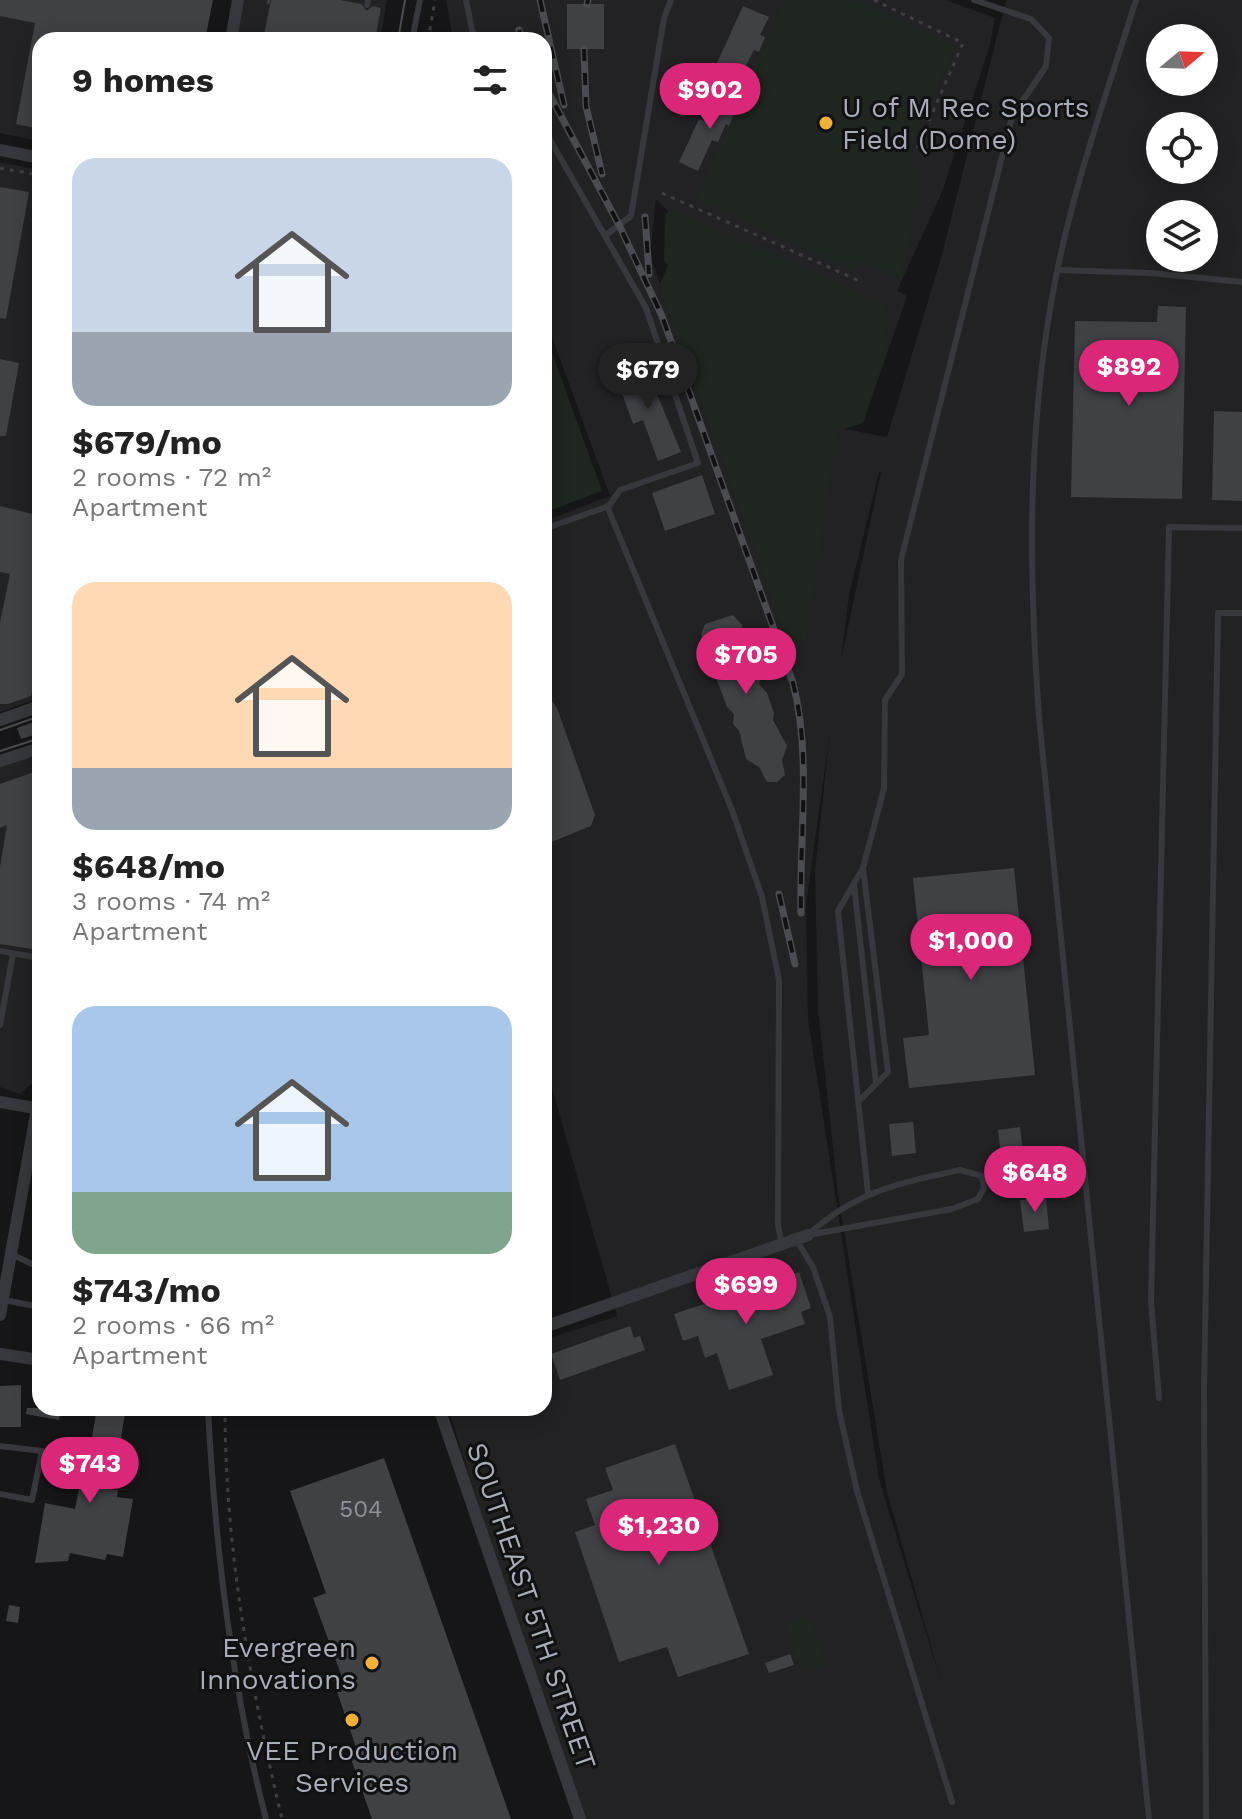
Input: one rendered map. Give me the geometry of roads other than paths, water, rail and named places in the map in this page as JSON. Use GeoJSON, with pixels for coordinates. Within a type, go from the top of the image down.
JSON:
{"type":"FeatureCollection","features":[{"type":"Feature","properties":{"kind":"street"},"geometry":{"type":"LineString","coordinates":[[232,32],[238,0]]}},
{"type":"Feature","properties":{"kind":"street"},"geometry":{"type":"LineString","coordinates":[[0,150],[32,156]]}},
{"type":"Feature","properties":{"kind":"street"},"geometry":{"type":"LineString","coordinates":[[0,720],[32,709]]}},
{"type":"Feature","properties":{"kind":"street"},"geometry":{"type":"LineString","coordinates":[[0,761],[32,751]]}},
{"type":"Feature","properties":{"kind":"street"},"geometry":{"type":"LineString","coordinates":[[0,1102],[32,1107]]}},
{"type":"Feature","properties":{"kind":"street"},"geometry":{"type":"LineString","coordinates":[[0,1315],[9,1253],[32,1142]]}},
{"type":"Feature","properties":{"kind":"street"},"geometry":{"type":"LineString","coordinates":[[552,1324],[802,1238]]}},
{"type":"Feature","properties":{"kind":"street"},"geometry":{"type":"LineString","coordinates":[[0,1354],[32,1359]]}},
{"type":"Feature","properties":{"kind":"street","name":"SOUTHEAST 5TH STREET"},"geometry":{"type":"LineString","coordinates":[[442,1416],[580,1819]]}},
{"type":"Feature","properties":{"kind":"lane"},"geometry":{"type":"LineString","coordinates":[[414,32],[420,0]]}},
{"type":"Feature","properties":{"kind":"lane"},"geometry":{"type":"LineString","coordinates":[[466,0],[473,32]]}},
{"type":"Feature","properties":{"kind":"lane"},"geometry":{"type":"LineString","coordinates":[[606,235],[631,216],[664,18],[671,0]]}},
{"type":"Feature","properties":{"kind":"lane"},"geometry":{"type":"LineString","coordinates":[[868,1193],[838,911],[863,868],[884,788],[885,700],[902,674],[901,560],[1012,117],[1046,66],[1049,38],[1031,19],[974,0]]}},
{"type":"Feature","properties":{"kind":"lane"},"geometry":{"type":"LineString","coordinates":[[1136,0],[1099,109],[1058,270],[1045,347],[1032,476],[1032,621],[1149,1819]]}},
{"type":"Feature","properties":{"kind":"lane"},"geometry":{"type":"LineString","coordinates":[[552,143],[646,308],[698,463],[620,490],[607,506],[552,526]]}},
{"type":"Feature","properties":{"kind":"lane"},"geometry":{"type":"LineString","coordinates":[[1058,270],[1150,273],[1242,282]]}},
{"type":"Feature","properties":{"kind":"lane"},"geometry":{"type":"LineString","coordinates":[[607,506],[732,810],[762,897],[779,980],[778,1225],[782,1246]]}},
{"type":"Feature","properties":{"kind":"lane"},"geometry":{"type":"LineString","coordinates":[[1159,1398],[1151,1301],[1169,527],[1242,528]]}},
{"type":"Feature","properties":{"kind":"lane"},"geometry":{"type":"LineString","coordinates":[[1206,1819],[1204,1389],[1218,613],[1242,613]]}},
{"type":"Feature","properties":{"kind":"lane"},"geometry":{"type":"LineString","coordinates":[[860,1100],[888,1072],[863,868]]}},
{"type":"Feature","properties":{"kind":"lane"},"geometry":{"type":"LineString","coordinates":[[854,885],[876,1083]]}},
{"type":"Feature","properties":{"kind":"lane"},"geometry":{"type":"LineString","coordinates":[[0,951],[32,957]]}},
{"type":"Feature","properties":{"kind":"lane"},"geometry":{"type":"LineString","coordinates":[[0,1025],[13,954]]}},
{"type":"Feature","properties":{"kind":"lane"},"geometry":{"type":"LineString","coordinates":[[960,1170],[982,1176],[984,1188],[978,1199],[952,1209],[802,1238],[833,1212],[868,1193],[960,1170]]}},
{"type":"Feature","properties":{"kind":"lane"},"geometry":{"type":"LineString","coordinates":[[802,1238],[830,1317],[839,1410],[857,1491],[952,1802]]}},
{"type":"Feature","properties":{"kind":"lane"},"geometry":{"type":"LineString","coordinates":[[9,1253],[32,1264]]}},
{"type":"Feature","properties":{"kind":"lane"},"geometry":{"type":"LineString","coordinates":[[2,1300],[32,1306]]}},
{"type":"Feature","properties":{"kind":"lane"},"geometry":{"type":"LineString","coordinates":[[208,1416],[215,1528],[226,1625],[266,1819]]}},
{"type":"Feature","properties":{"kind":"lane"},"geometry":{"type":"LineString","coordinates":[[0,1446],[42,1451],[32,1500],[0,1494]]}},
{"type":"Feature","properties":{"kind":"tram line"},"geometry":{"type":"LineString","coordinates":[[399,32],[405,0]]}},
{"type":"Feature","properties":{"kind":"tram line"},"geometry":{"type":"LineString","coordinates":[[0,730],[32,719]]}},
{"type":"Feature","properties":{"kind":"tram line"},"geometry":{"type":"LineString","coordinates":[[0,751],[32,741]]}},
{"type":"Feature","properties":{"kind":"railway"},"geometry":{"type":"LineString","coordinates":[[540,0],[547,32]]}},
{"type":"Feature","properties":{"kind":"railway"},"geometry":{"type":"LineString","coordinates":[[587,4],[588,0]]}},
{"type":"Feature","properties":{"kind":"railway"},"geometry":{"type":"LineString","coordinates":[[584,49],[586,106],[602,174]]}},
{"type":"Feature","properties":{"kind":"railway"},"geometry":{"type":"LineString","coordinates":[[552,52],[564,105]]}},
{"type":"Feature","properties":{"kind":"railway"},"geometry":{"type":"LineString","coordinates":[[552,99],[619,225],[662,316],[793,683],[799,711],[803,768],[801,913]]}},
{"type":"Feature","properties":{"kind":"railway"},"geometry":{"type":"LineString","coordinates":[[645,217],[649,274]]}},
{"type":"Feature","properties":{"kind":"railway"},"geometry":{"type":"LineString","coordinates":[[779,894],[795,964]]}},
{"type":"Feature","properties":{"kind":"place","name":"U of M Rec Sports Field (Dome)"},"geometry":{"type":"Point","coordinates":[826,123]}},
{"type":"Feature","properties":{"kind":"place","name":"Evergreen Innovations"},"geometry":{"type":"Point","coordinates":[372,1663]}},
{"type":"Feature","properties":{"kind":"place","name":"VEE Production Services"},"geometry":{"type":"Point","coordinates":[352,1720]}}]}
